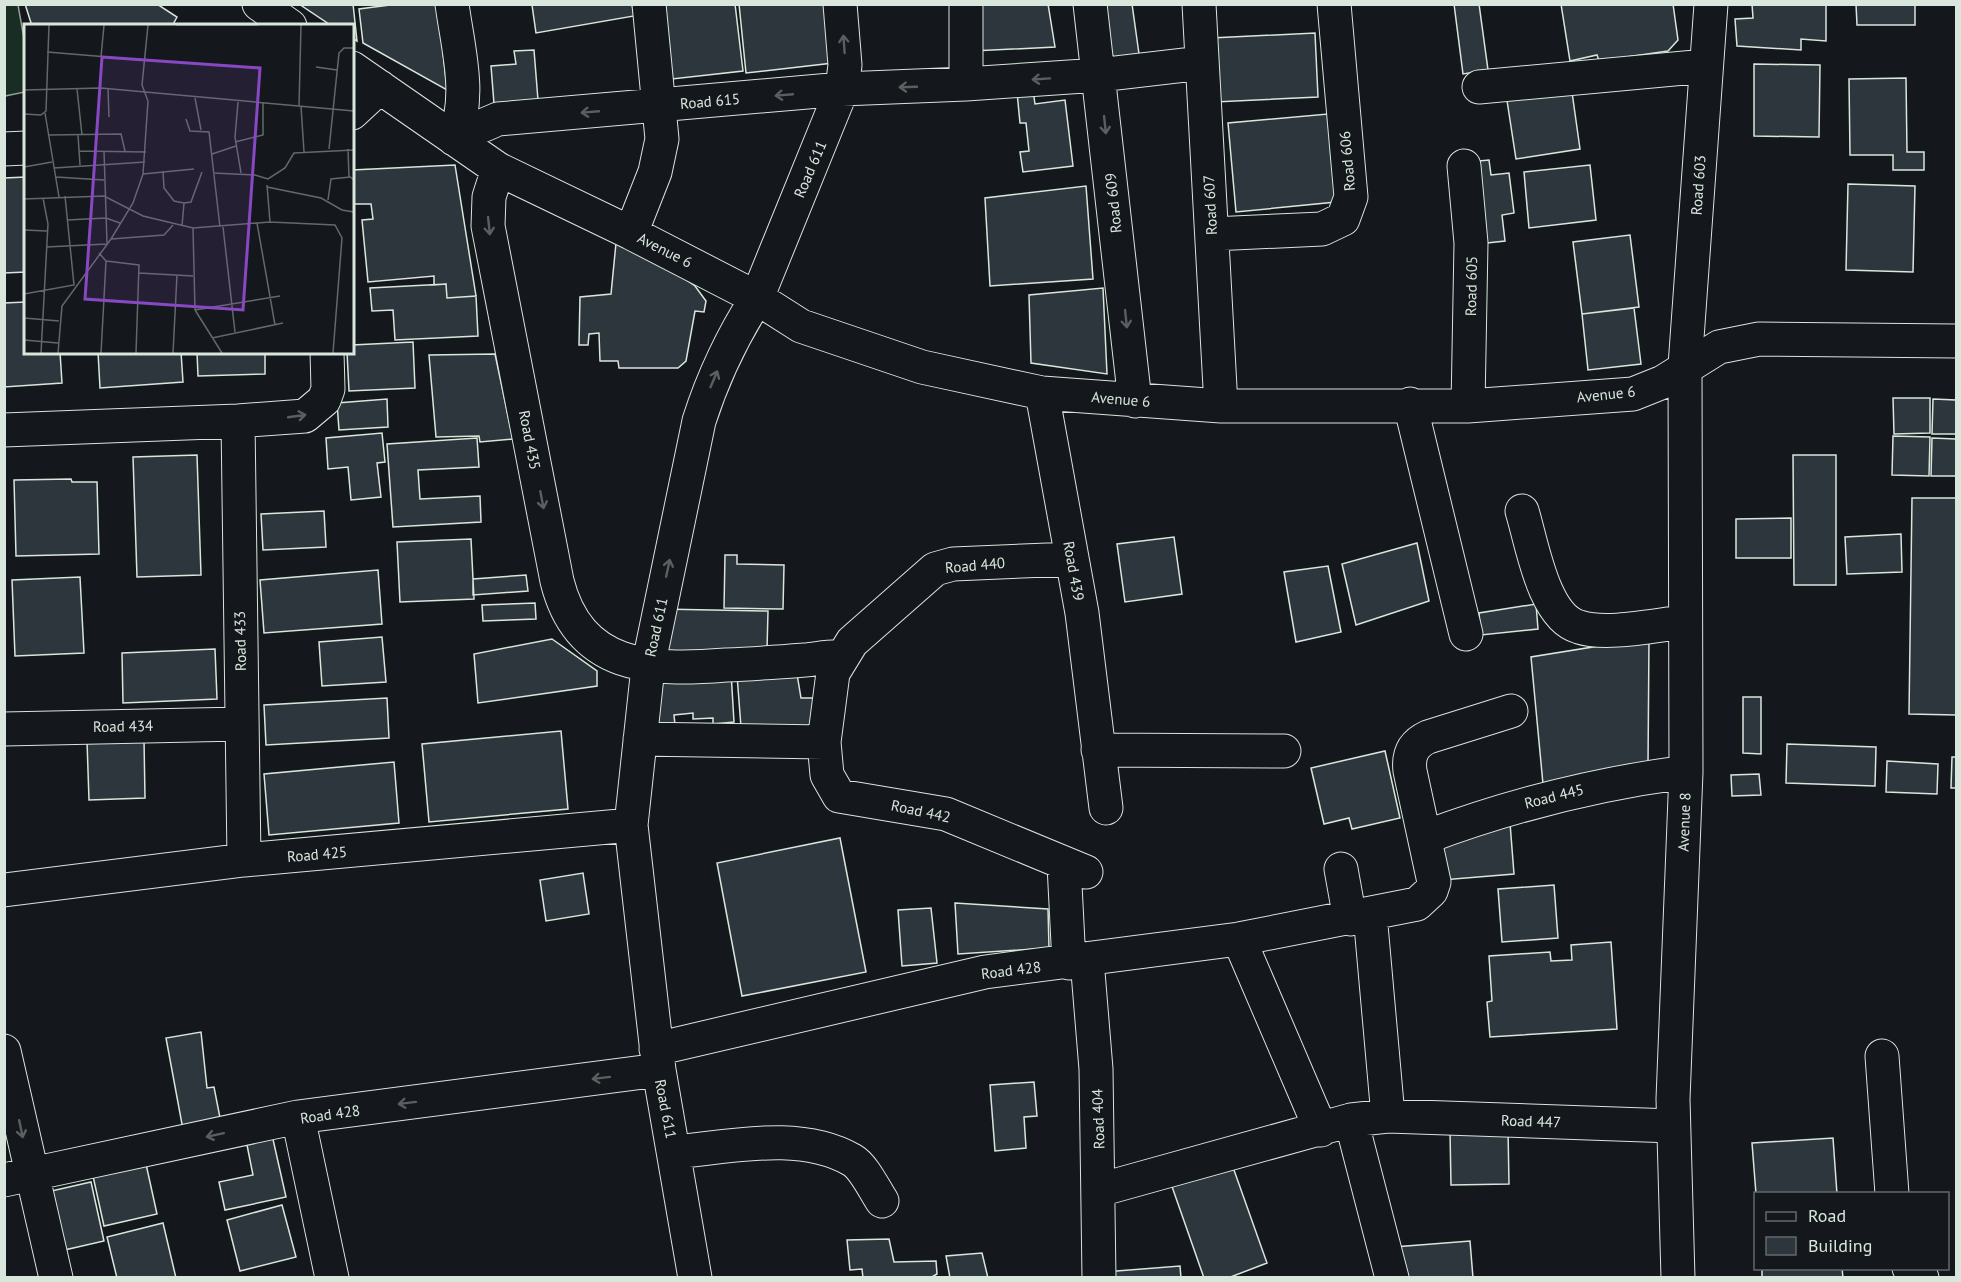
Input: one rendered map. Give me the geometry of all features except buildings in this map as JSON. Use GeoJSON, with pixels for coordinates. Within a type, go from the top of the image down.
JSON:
{"type":"FeatureCollection","features":[{"type":"Feature","properties":{"kind":"street"},"geometry":{"type":"LineString","coordinates":[[258,4],[287,24]]}},
{"type":"Feature","properties":{"kind":"street"},"geometry":{"type":"LineString","coordinates":[[452,4],[464,87],[460,143]]}},
{"type":"Feature","properties":{"kind":"street"},"geometry":{"type":"LineString","coordinates":[[631,233],[659,156],[662,139],[649,4]]}},
{"type":"Feature","properties":{"kind":"street","name":"Road 611"},"geometry":{"type":"LineString","coordinates":[[695,1278],[657,1060],[631,825],[648,667],[699,421],[723,357],[757,298],[842,89],[845,64],[840,4]]}},
{"type":"Feature","properties":{"kind":"street"},"geometry":{"type":"LineString","coordinates":[[966,4],[966,84]]}},
{"type":"Feature","properties":{"kind":"street","name":"Road 609"},"geometry":{"type":"LineString","coordinates":[[1090,4],[1135,401]]}},
{"type":"Feature","properties":{"kind":"street","name":"Road 607"},"geometry":{"type":"LineString","coordinates":[[1199,4],[1221,406]]}},
{"type":"Feature","properties":{"kind":"street","name":"Road 606"},"geometry":{"type":"LineString","coordinates":[[1212,234],[1322,229],[1343,219],[1351,197],[1334,4]]}},
{"type":"Feature","properties":{"kind":"street","name":"Road 603"},"geometry":{"type":"LineString","coordinates":[[1685,366],[1711,4]]}},
{"type":"Feature","properties":{"kind":"street","name":"Road 615"},"geometry":{"type":"LineString","coordinates":[[460,143],[477,128],[498,119],[842,89],[1099,75],[1202,63]]}},
{"type":"Feature","properties":{"kind":"street"},"geometry":{"type":"LineString","coordinates":[[1479,87],[1706,66]]}},
{"type":"Feature","properties":{"kind":"street","name":"Avenue 6"},"geometry":{"type":"LineString","coordinates":[[354,69],[498,169],[631,233],[757,298],[801,326],[922,367],[1042,393],[1221,406],[1410,404],[1468,406],[1633,394],[1663,382],[1685,366],[1719,347],[1759,339],[1956,341]]}},
{"type":"Feature","properties":{"kind":"street"},"geometry":{"type":"LineString","coordinates":[[354,111],[380,87]]}},
{"type":"Feature","properties":{"kind":"street"},"geometry":{"type":"LineString","coordinates":[[4,149],[24,148]]}},
{"type":"Feature","properties":{"kind":"street","name":"Road 605"},"geometry":{"type":"LineString","coordinates":[[1464,166],[1472,243],[1468,406]]}},
{"type":"Feature","properties":{"kind":"street","name":"Road 435"},"geometry":{"type":"LineString","coordinates":[[498,169],[489,197],[489,226],[561,598],[579,630],[606,652],[648,667],[683,668],[841,657]]}},
{"type":"Feature","properties":{"kind":"street"},"geometry":{"type":"LineString","coordinates":[[4,430],[238,421],[305,416],[316,410],[324,400],[328,389],[327,354]]}},
{"type":"Feature","properties":{"kind":"street","name":"Avenue 8"},"geometry":{"type":"LineString","coordinates":[[1678,1278],[1673,1126],[1686,772],[1685,366]]}},
{"type":"Feature","properties":{"kind":"street","name":"Road 439"},"geometry":{"type":"LineString","coordinates":[[1042,393],[1072,559],[1092,689],[1106,808]]}},
{"type":"Feature","properties":{"kind":"street"},"geometry":{"type":"LineString","coordinates":[[1410,404],[1466,634]]}},
{"type":"Feature","properties":{"kind":"street","name":"Road 433"},"geometry":{"type":"LineString","coordinates":[[238,421],[244,860]]}},
{"type":"Feature","properties":{"kind":"street"},"geometry":{"type":"LineString","coordinates":[[1522,511],[1547,595],[1558,614],[1568,621],[1577,627],[1600,630],[1685,622]]}},
{"type":"Feature","properties":{"kind":"street","name":"Road 440"},"geometry":{"type":"LineString","coordinates":[[841,657],[852,642],[935,569],[953,564],[1072,559]]}},
{"type":"Feature","properties":{"kind":"street","name":"Road 442"},"geometry":{"type":"LineString","coordinates":[[841,657],[833,673],[825,741],[827,775],[839,796],[946,814],[1075,868]]}},
{"type":"Feature","properties":{"kind":"street"},"geometry":{"type":"LineString","coordinates":[[1360,916],[1417,904],[1431,891],[1433,872],[1409,762],[1415,746],[1428,737],[1511,711]]}},
{"type":"Feature","properties":{"kind":"street","name":"Road 434"},"geometry":{"type":"LineString","coordinates":[[4,729],[241,724]]}},
{"type":"Feature","properties":{"kind":"street"},"geometry":{"type":"LineString","coordinates":[[640,739],[825,741]]}},
{"type":"Feature","properties":{"kind":"street"},"geometry":{"type":"LineString","coordinates":[[1098,750],[1284,751]]}},
{"type":"Feature","properties":{"kind":"street","name":"Road 445"},"geometry":{"type":"LineString","coordinates":[[1426,837],[1476,818],[1569,792],[1686,772]]}},
{"type":"Feature","properties":{"kind":"street","name":"Road 425"},"geometry":{"type":"LineString","coordinates":[[4,890],[244,860],[631,825]]}},
{"type":"Feature","properties":{"kind":"street","name":"Road 404"},"geometry":{"type":"LineString","coordinates":[[1075,868],[1078,961],[1096,1069],[1099,1278]]}},
{"type":"Feature","properties":{"kind":"street"},"geometry":{"type":"LineString","coordinates":[[1341,869],[1360,916],[1388,1116]]}},
{"type":"Feature","properties":{"kind":"street","name":"Road 428"},"geometry":{"type":"LineString","coordinates":[[18,1177],[298,1118],[657,1060],[710,1034],[974,975],[1239,939],[1360,916]]}},
{"type":"Feature","properties":{"kind":"street"},"geometry":{"type":"LineString","coordinates":[[1239,939],[1336,1125],[1392,1278]]}},
{"type":"Feature","properties":{"kind":"street"},"geometry":{"type":"LineString","coordinates":[[4,1051],[18,1177],[56,1278]]}},
{"type":"Feature","properties":{"kind":"street"},"geometry":{"type":"LineString","coordinates":[[1882,1056],[1892,1192]]}},
{"type":"Feature","properties":{"kind":"street","name":"Road 447"},"geometry":{"type":"LineString","coordinates":[[1099,1190],[1336,1125],[1388,1116],[1673,1126]]}},
{"type":"Feature","properties":{"kind":"street"},"geometry":{"type":"LineString","coordinates":[[298,1118],[332,1278]]}},
{"type":"Feature","properties":{"kind":"street"},"geometry":{"type":"LineString","coordinates":[[674,1152],[768,1144],[814,1145],[854,1161],[882,1201]]}},
{"type":"Feature","properties":{"kind":"green space"},"geometry":{"type":"Polygon","coordinates":[[[4,5],[18,5],[24,38],[24,92],[5,96],[4,5]]]}}]}
